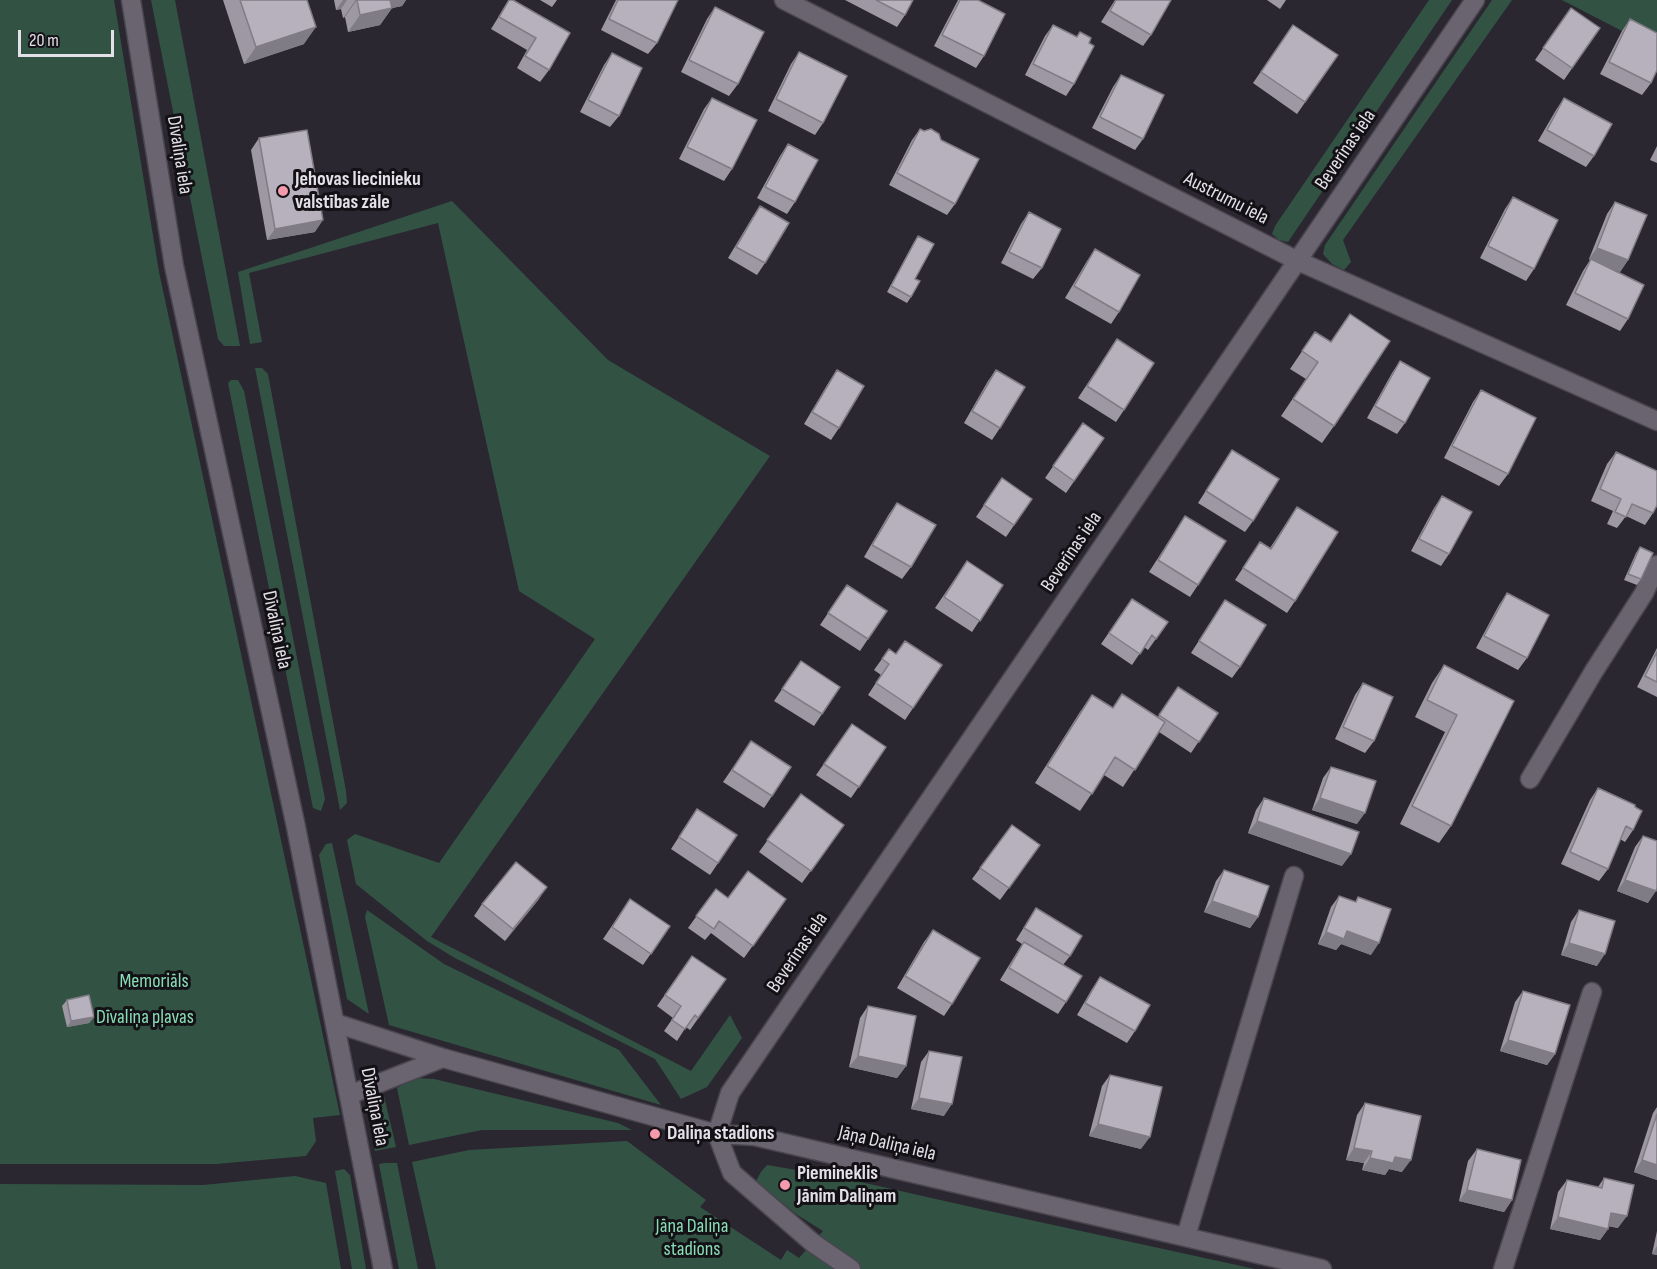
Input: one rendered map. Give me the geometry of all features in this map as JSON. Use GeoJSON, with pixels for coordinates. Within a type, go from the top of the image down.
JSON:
{"type":"FeatureCollection","features":[{"type":"Feature","properties":{"kind":"street","name":"Dīvaliņa iela"},"geometry":{"type":"LineString","coordinates":[[131,0],[174,266],[293,815],[383,1269]]}},
{"type":"Feature","properties":{"kind":"street","name":"Austrumu iela"},"geometry":{"type":"LineString","coordinates":[[784,0],[1298,261],[1657,421]]}},
{"type":"Feature","properties":{"kind":"street","name":"Beverīnas iela"},"geometry":{"type":"LineString","coordinates":[[717,1134],[730,1093],[1475,0]]}},
{"type":"Feature","properties":{"kind":"street"},"geometry":{"type":"LineString","coordinates":[[1530,779],[1594,670],[1644,593],[1657,566]]}},
{"type":"Feature","properties":{"kind":"street"},"geometry":{"type":"LineString","coordinates":[[1186,1236],[1294,876]]}},
{"type":"Feature","properties":{"kind":"street"},"geometry":{"type":"LineString","coordinates":[[1503,1269],[1592,992]]}},
{"type":"Feature","properties":{"kind":"street","name":"Jāņa Daliņa iela"},"geometry":{"type":"LineString","coordinates":[[336,1027],[717,1134],[754,1136],[1322,1269]]}},
{"type":"Feature","properties":{"kind":"street"},"geometry":{"type":"LineString","coordinates":[[349,1095],[443,1058]]}},
{"type":"Feature","properties":{"kind":"street"},"geometry":{"type":"LineString","coordinates":[[717,1134],[732,1173],[813,1243],[851,1269]]}},
{"type":"Feature","properties":{"kind":"green space","name":"Memoriāls"},"geometry":{"type":"Polygon","coordinates":[[[0,0],[114,0],[159,272],[340,1115],[313,1118],[316,1141],[306,1156],[216,1164],[0,1164],[0,0]]]}},
{"type":"Feature","properties":{"kind":"green space"},"geometry":{"type":"Polygon","coordinates":[[[151,0],[175,0],[240,346],[224,346],[218,339],[151,0]]]}},
{"type":"Feature","properties":{"kind":"green space"},"geometry":{"type":"Polygon","coordinates":[[[1429,0],[1452,0],[1288,242],[1279,240],[1272,234],[1275,226],[1429,0]]]}},
{"type":"Feature","properties":{"kind":"green space"},"geometry":{"type":"Polygon","coordinates":[[[1492,0],[1512,0],[1343,240],[1351,262],[1344,270],[1332,264],[1323,254],[1325,245],[1492,0]]]}},
{"type":"Feature","properties":{"kind":"green space"},"geometry":{"type":"Polygon","coordinates":[[[1562,0],[1657,0],[1657,49],[1562,0]]]}},
{"type":"Feature","properties":{"kind":"green space"},"geometry":{"type":"Polygon","coordinates":[[[452,201],[608,360],[770,456],[431,937],[691,1071],[730,1015],[742,1038],[707,1087],[681,1099],[655,1059],[455,958],[427,941],[356,884],[347,840],[355,834],[439,863],[595,639],[519,591],[438,223],[249,273],[262,342],[250,344],[238,272],[452,201]]]}},
{"type":"Feature","properties":{"kind":"green space"},"geometry":{"type":"Polygon","coordinates":[[[255,368],[262,368],[268,374],[346,791],[347,803],[340,810],[255,368]]]}},
{"type":"Feature","properties":{"kind":"green space"},"geometry":{"type":"Polygon","coordinates":[[[231,380],[238,380],[244,391],[325,799],[321,811],[313,808],[228,383],[231,380]]]}},
{"type":"Feature","properties":{"kind":"green space"},"geometry":{"type":"Polygon","coordinates":[[[332,843],[369,1014],[347,999],[319,855],[326,844],[332,843]]]}},
{"type":"Feature","properties":{"kind":"green space"},"geometry":{"type":"Polygon","coordinates":[[[367,910],[444,964],[619,1050],[661,1105],[389,1025],[365,917],[367,910]]]}},
{"type":"Feature","properties":{"kind":"green space"},"geometry":{"type":"Polygon","coordinates":[[[415,1078],[434,1079],[618,1123],[632,1130],[482,1130],[409,1145],[397,1088],[415,1078]]]}},
{"type":"Feature","properties":{"kind":"green space"},"geometry":{"type":"Polygon","coordinates":[[[384,1096],[396,1147],[375,1151],[370,1116],[384,1096]]]}},
{"type":"Feature","properties":{"kind":"green space","name":"Jāņa Daliņa stadions"},"geometry":{"type":"Polygon","coordinates":[[[627,1141],[706,1200],[700,1207],[781,1260],[787,1250],[799,1258],[823,1231],[796,1214],[756,1181],[767,1165],[843,1178],[1255,1269],[436,1269],[412,1162],[469,1150],[627,1141]]]}},
{"type":"Feature","properties":{"kind":"green space"},"geometry":{"type":"Polygon","coordinates":[[[397,1163],[418,1269],[399,1269],[379,1164],[397,1163]]]}},
{"type":"Feature","properties":{"kind":"green space"},"geometry":{"type":"Polygon","coordinates":[[[344,1169],[350,1175],[366,1269],[352,1269],[335,1171],[344,1169]]]}},
{"type":"Feature","properties":{"kind":"green space"},"geometry":{"type":"Polygon","coordinates":[[[295,1176],[326,1183],[341,1269],[0,1269],[0,1184],[203,1185],[295,1176]]]}},
{"type":"Feature","properties":{"kind":"building"},"geometry":{"type":"Polygon","coordinates":[[[240,0],[307,0],[316,27],[256,47],[240,0]]]}},
{"type":"Feature","properties":{"kind":"building"},"geometry":{"type":"Polygon","coordinates":[[[357,0],[390,0],[392,8],[360,15],[357,0]]]}},
{"type":"Feature","properties":{"kind":"building"},"geometry":{"type":"Polygon","coordinates":[[[509,0],[513,0],[570,33],[549,70],[525,56],[536,38],[499,17],[509,0]]]}},
{"type":"Feature","properties":{"kind":"building"},"geometry":{"type":"Polygon","coordinates":[[[618,0],[678,0],[657,43],[609,19],[618,0]]]}},
{"type":"Feature","properties":{"kind":"building"},"geometry":{"type":"Polygon","coordinates":[[[876,0],[913,0],[905,15],[876,0]]]}},
{"type":"Feature","properties":{"kind":"building"},"geometry":{"type":"Polygon","coordinates":[[[960,0],[978,0],[1005,14],[984,56],[942,35],[960,0]]]}},
{"type":"Feature","properties":{"kind":"building"},"geometry":{"type":"Polygon","coordinates":[[[1116,0],[1171,0],[1151,35],[1110,11],[1116,0]]]}},
{"type":"Feature","properties":{"kind":"building"},"geometry":{"type":"Polygon","coordinates":[[[715,7],[764,32],[738,84],[689,60],[715,7]]]}},
{"type":"Feature","properties":{"kind":"building"},"geometry":{"type":"Polygon","coordinates":[[[1571,8],[1600,28],[1572,68],[1543,48],[1571,8]]]}},
{"type":"Feature","properties":{"kind":"building"},"geometry":{"type":"Polygon","coordinates":[[[1630,19],[1657,33],[1657,70],[1651,83],[1609,62],[1630,19]]]}},
{"type":"Feature","properties":{"kind":"building"},"geometry":{"type":"Polygon","coordinates":[[[1053,25],[1077,37],[1080,32],[1091,38],[1089,43],[1094,46],[1074,84],[1033,64],[1053,25]]]}},
{"type":"Feature","properties":{"kind":"building"},"geometry":{"type":"Polygon","coordinates":[[[1293,25],[1338,55],[1305,102],[1261,72],[1293,25]]]}},
{"type":"Feature","properties":{"kind":"building"},"geometry":{"type":"Polygon","coordinates":[[[799,52],[847,76],[823,123],[776,99],[799,52]]]}},
{"type":"Feature","properties":{"kind":"building"},"geometry":{"type":"Polygon","coordinates":[[[612,53],[642,68],[619,116],[588,100],[612,53]]]}},
{"type":"Feature","properties":{"kind":"building"},"geometry":{"type":"Polygon","coordinates":[[[1121,75],[1164,95],[1143,139],[1100,117],[1121,75]]]}},
{"type":"Feature","properties":{"kind":"building"},"geometry":{"type":"Polygon","coordinates":[[[712,98],[757,120],[732,169],[687,147],[712,98]]]}},
{"type":"Feature","properties":{"kind":"building"},"geometry":{"type":"Polygon","coordinates":[[[1564,98],[1612,124],[1594,156],[1547,130],[1564,98]]]}},
{"type":"Feature","properties":{"kind":"building"},"geometry":{"type":"Polygon","coordinates":[[[920,129],[924,131],[931,129],[939,134],[941,140],[979,159],[955,204],[897,173],[920,129]]]}},
{"type":"Feature","properties":{"kind":"building","name":"Jehovas liecinieku valstības zāle"},"geometry":{"type":"Polygon","coordinates":[[[307,130],[323,220],[275,229],[259,138],[307,130]]]}},
{"type":"Feature","properties":{"kind":"building"},"geometry":{"type":"Polygon","coordinates":[[[788,144],[818,160],[795,202],[765,187],[788,144]]]}},
{"type":"Feature","properties":{"kind":"building"},"geometry":{"type":"Polygon","coordinates":[[[1513,197],[1558,220],[1534,269],[1488,246],[1513,197]]]}},
{"type":"Feature","properties":{"kind":"building"},"geometry":{"type":"Polygon","coordinates":[[[1615,202],[1647,215],[1628,260],[1597,248],[1615,202]]]}},
{"type":"Feature","properties":{"kind":"building"},"geometry":{"type":"Polygon","coordinates":[[[760,206],[789,223],[765,263],[736,247],[760,206]]]}},
{"type":"Feature","properties":{"kind":"building"},"geometry":{"type":"Polygon","coordinates":[[[1029,212],[1061,229],[1042,268],[1009,252],[1029,212]]]}},
{"type":"Feature","properties":{"kind":"building"},"geometry":{"type":"Polygon","coordinates":[[[918,236],[934,244],[915,279],[920,281],[911,297],[891,286],[918,236]]]}},
{"type":"Feature","properties":{"kind":"building"},"geometry":{"type":"Polygon","coordinates":[[[1095,249],[1140,275],[1119,312],[1074,286],[1095,249]]]}},
{"type":"Feature","properties":{"kind":"building"},"geometry":{"type":"Polygon","coordinates":[[[1591,259],[1644,285],[1628,319],[1575,293],[1591,259]]]}},
{"type":"Feature","properties":{"kind":"building"},"geometry":{"type":"Polygon","coordinates":[[[1350,314],[1390,341],[1334,426],[1293,399],[1318,362],[1302,351],[1315,332],[1331,342],[1350,314]]]}},
{"type":"Feature","properties":{"kind":"building"},"geometry":{"type":"Polygon","coordinates":[[[1117,339],[1154,363],[1124,410],[1087,386],[1117,339]]]}},
{"type":"Feature","properties":{"kind":"building"},"geometry":{"type":"Polygon","coordinates":[[[1400,361],[1430,378],[1405,423],[1375,406],[1400,361]]]}},
{"type":"Feature","properties":{"kind":"building"},"geometry":{"type":"Polygon","coordinates":[[[837,370],[864,386],[839,428],[812,412],[837,370]]]}},
{"type":"Feature","properties":{"kind":"building"},"geometry":{"type":"Polygon","coordinates":[[[996,370],[1025,387],[1000,428],[972,411],[996,370]]]}},
{"type":"Feature","properties":{"kind":"building"},"geometry":{"type":"Polygon","coordinates":[[[1481,390],[1536,418],[1508,474],[1452,446],[1481,390]]]}},
{"type":"Feature","properties":{"kind":"building"},"geometry":{"type":"Polygon","coordinates":[[[1083,423],[1104,438],[1074,481],[1053,466],[1083,423]]]}},
{"type":"Feature","properties":{"kind":"building"},"geometry":{"type":"Polygon","coordinates":[[[1232,450],[1279,479],[1253,521],[1206,491],[1232,450]]]}},
{"type":"Feature","properties":{"kind":"building"},"geometry":{"type":"Polygon","coordinates":[[[1616,452],[1657,471],[1657,505],[1653,513],[1632,504],[1626,517],[1615,512],[1621,499],[1600,489],[1616,452]]]}},
{"type":"Feature","properties":{"kind":"building"},"geometry":{"type":"Polygon","coordinates":[[[1002,478],[1032,499],[1014,525],[984,505],[1002,478]]]}},
{"type":"Feature","properties":{"kind":"building"},"geometry":{"type":"Polygon","coordinates":[[[1442,496],[1472,512],[1449,554],[1419,539],[1442,496]]]}},
{"type":"Feature","properties":{"kind":"building"},"geometry":{"type":"Polygon","coordinates":[[[897,503],[936,525],[911,567],[872,545],[897,503]]]}},
{"type":"Feature","properties":{"kind":"building"},"geometry":{"type":"Polygon","coordinates":[[[1297,507],[1338,532],[1295,601],[1243,568],[1260,542],[1271,549],[1297,507]]]}},
{"type":"Feature","properties":{"kind":"building"},"geometry":{"type":"Polygon","coordinates":[[[1185,516],[1226,541],[1198,585],[1158,560],[1185,516]]]}},
{"type":"Feature","properties":{"kind":"building"},"geometry":{"type":"Polygon","coordinates":[[[1640,547],[1653,553],[1641,579],[1628,574],[1640,547]]]}},
{"type":"Feature","properties":{"kind":"building"},"geometry":{"type":"Polygon","coordinates":[[[967,561],[1003,585],[980,621],[944,597],[967,561]]]}},
{"type":"Feature","properties":{"kind":"building"},"geometry":{"type":"Polygon","coordinates":[[[847,585],[887,611],[868,639],[828,613],[847,585]]]}},
{"type":"Feature","properties":{"kind":"building"},"geometry":{"type":"Polygon","coordinates":[[[1507,593],[1549,615],[1527,658],[1484,636],[1507,593]]]}},
{"type":"Feature","properties":{"kind":"building"},"geometry":{"type":"Polygon","coordinates":[[[1132,599],[1168,622],[1156,639],[1152,635],[1140,654],[1109,633],[1132,599]]]}},
{"type":"Feature","properties":{"kind":"building"},"geometry":{"type":"Polygon","coordinates":[[[1225,600],[1266,625],[1240,667],[1199,641],[1225,600]]]}},
{"type":"Feature","properties":{"kind":"building"},"geometry":{"type":"Polygon","coordinates":[[[905,641],[942,665],[913,708],[876,683],[889,664],[882,659],[889,649],[896,654],[905,641]]]}},
{"type":"Feature","properties":{"kind":"building"},"geometry":{"type":"Polygon","coordinates":[[[1657,652],[1657,682],[1645,676],[1657,652]]]}},
{"type":"Feature","properties":{"kind":"building"},"geometry":{"type":"Polygon","coordinates":[[[801,661],[840,687],[822,714],[782,689],[801,661]]]}},
{"type":"Feature","properties":{"kind":"building"},"geometry":{"type":"Polygon","coordinates":[[[1444,665],[1514,701],[1451,826],[1412,806],[1457,715],[1427,700],[1444,665]]]}},
{"type":"Feature","properties":{"kind":"building"},"geometry":{"type":"Polygon","coordinates":[[[1363,683],[1393,697],[1374,741],[1343,727],[1363,683]]]}},
{"type":"Feature","properties":{"kind":"building"},"geometry":{"type":"Polygon","coordinates":[[[1178,687],[1218,713],[1199,742],[1159,715],[1178,687]]]}},
{"type":"Feature","properties":{"kind":"building"},"geometry":{"type":"Polygon","coordinates":[[[1122,694],[1165,722],[1135,770],[1115,757],[1092,794],[1047,766],[1092,695],[1113,708],[1122,694]]]}},
{"type":"Feature","properties":{"kind":"building"},"geometry":{"type":"Polygon","coordinates":[[[852,724],[886,747],[859,787],[824,764],[852,724]]]}},
{"type":"Feature","properties":{"kind":"building"},"geometry":{"type":"Polygon","coordinates":[[[751,741],[791,767],[772,796],[732,770],[751,741]]]}},
{"type":"Feature","properties":{"kind":"building"},"geometry":{"type":"Polygon","coordinates":[[[1331,767],[1376,781],[1365,813],[1320,798],[1331,767]]]}},
{"type":"Feature","properties":{"kind":"building"},"geometry":{"type":"Polygon","coordinates":[[[1598,788],[1635,805],[1642,811],[1633,830],[1626,826],[1608,869],[1570,852],[1598,788]]]}},
{"type":"Feature","properties":{"kind":"building"},"geometry":{"type":"Polygon","coordinates":[[[801,794],[844,825],[811,871],[767,840],[801,794]]]}},
{"type":"Feature","properties":{"kind":"building"},"geometry":{"type":"Polygon","coordinates":[[[1264,798],[1359,832],[1351,854],[1257,821],[1264,798]]]}},
{"type":"Feature","properties":{"kind":"building"},"geometry":{"type":"Polygon","coordinates":[[[697,809],[737,835],[718,863],[679,837],[697,809]]]}},
{"type":"Feature","properties":{"kind":"building"},"geometry":{"type":"Polygon","coordinates":[[[1012,825],[1040,845],[1009,888],[980,868],[1012,825]]]}},
{"type":"Feature","properties":{"kind":"building"},"geometry":{"type":"Polygon","coordinates":[[[1643,836],[1657,841],[1656,891],[1625,880],[1643,836]]]}},
{"type":"Feature","properties":{"kind":"building"},"geometry":{"type":"Polygon","coordinates":[[[516,862],[547,887],[513,929],[482,904],[516,862]]]}},
{"type":"Feature","properties":{"kind":"building"},"geometry":{"type":"Polygon","coordinates":[[[1224,870],[1269,886],[1258,917],[1212,901],[1224,870]]]}},
{"type":"Feature","properties":{"kind":"building"},"geometry":{"type":"Polygon","coordinates":[[[748,871],[786,899],[753,946],[719,921],[714,929],[696,916],[716,889],[728,898],[748,871]]]}},
{"type":"Feature","properties":{"kind":"building"},"geometry":{"type":"Polygon","coordinates":[[[1339,896],[1356,902],[1358,897],[1391,909],[1379,943],[1347,931],[1344,939],[1326,932],[1339,896]]]}},
{"type":"Feature","properties":{"kind":"building"},"geometry":{"type":"Polygon","coordinates":[[[630,899],[670,926],[651,954],[612,927],[630,899]]]}},
{"type":"Feature","properties":{"kind":"building"},"geometry":{"type":"Polygon","coordinates":[[[1036,908],[1082,936],[1070,956],[1024,928],[1036,908]]]}},
{"type":"Feature","properties":{"kind":"building"},"geometry":{"type":"Polygon","coordinates":[[[1579,910],[1615,921],[1605,954],[1569,943],[1579,910]]]}},
{"type":"Feature","properties":{"kind":"building"},"geometry":{"type":"Polygon","coordinates":[[[933,930],[980,958],[952,1004],[905,976],[933,930]]]}},
{"type":"Feature","properties":{"kind":"building"},"geometry":{"type":"Polygon","coordinates":[[[1024,942],[1082,976],[1066,1002],[1009,968],[1024,942]]]}},
{"type":"Feature","properties":{"kind":"building"},"geometry":{"type":"Polygon","coordinates":[[[692,956],[726,979],[698,1018],[695,1015],[685,1029],[672,1020],[681,1006],[665,995],[692,956]]]}},
{"type":"Feature","properties":{"kind":"building"},"geometry":{"type":"Polygon","coordinates":[[[1100,977],[1150,1005],[1135,1031],[1085,1003],[1100,977]]]}},
{"type":"Feature","properties":{"kind":"building"},"geometry":{"type":"Polygon","coordinates":[[[1523,991],[1570,1005],[1555,1054],[1508,1040],[1523,991]]]}},
{"type":"Feature","properties":{"kind":"building"},"geometry":{"type":"Polygon","coordinates":[[[89,995],[94,1017],[71,1021],[67,1000],[89,995]]]}},
{"type":"Feature","properties":{"kind":"building"},"geometry":{"type":"Polygon","coordinates":[[[868,1006],[916,1016],[906,1066],[858,1056],[868,1006]]]}},
{"type":"Feature","properties":{"kind":"building"},"geometry":{"type":"Polygon","coordinates":[[[929,1051],[962,1057],[952,1104],[919,1098],[929,1051]]]}},
{"type":"Feature","properties":{"kind":"building"},"geometry":{"type":"Polygon","coordinates":[[[1110,1075],[1162,1087],[1150,1137],[1098,1124],[1110,1075]]]}},
{"type":"Feature","properties":{"kind":"building"},"geometry":{"type":"Polygon","coordinates":[[[1365,1103],[1421,1116],[1411,1160],[1395,1157],[1393,1163],[1370,1158],[1372,1151],[1354,1148],[1365,1103]]]}},
{"type":"Feature","properties":{"kind":"building"},"geometry":{"type":"Polygon","coordinates":[[[1657,1114],[1657,1165],[1642,1160],[1657,1114]]]}},
{"type":"Feature","properties":{"kind":"building"},"geometry":{"type":"Polygon","coordinates":[[[1477,1149],[1521,1160],[1512,1200],[1467,1190],[1477,1149]]]}},
{"type":"Feature","properties":{"kind":"building"},"geometry":{"type":"Polygon","coordinates":[[[1604,1178],[1634,1185],[1627,1216],[1611,1213],[1608,1229],[1558,1217],[1567,1180],[1602,1188],[1604,1178]]]}},
{"type":"Feature","properties":{"kind":"place","name":"Jehovas liecinieku valstības zāle"},"geometry":{"type":"Point","coordinates":[283,191]}},
{"type":"Feature","properties":{"kind":"place","name":"Daliņa stadions"},"geometry":{"type":"Point","coordinates":[655,1134]}},
{"type":"Feature","properties":{"kind":"place","name":"Piemineklis Jānim Daliņam"},"geometry":{"type":"Point","coordinates":[785,1185]}},
{"type":"Feature","properties":{"kind":"park label","name":"Dīvaliņa pļavas"},"geometry":{"type":"Point","coordinates":[145,1018]}}]}
